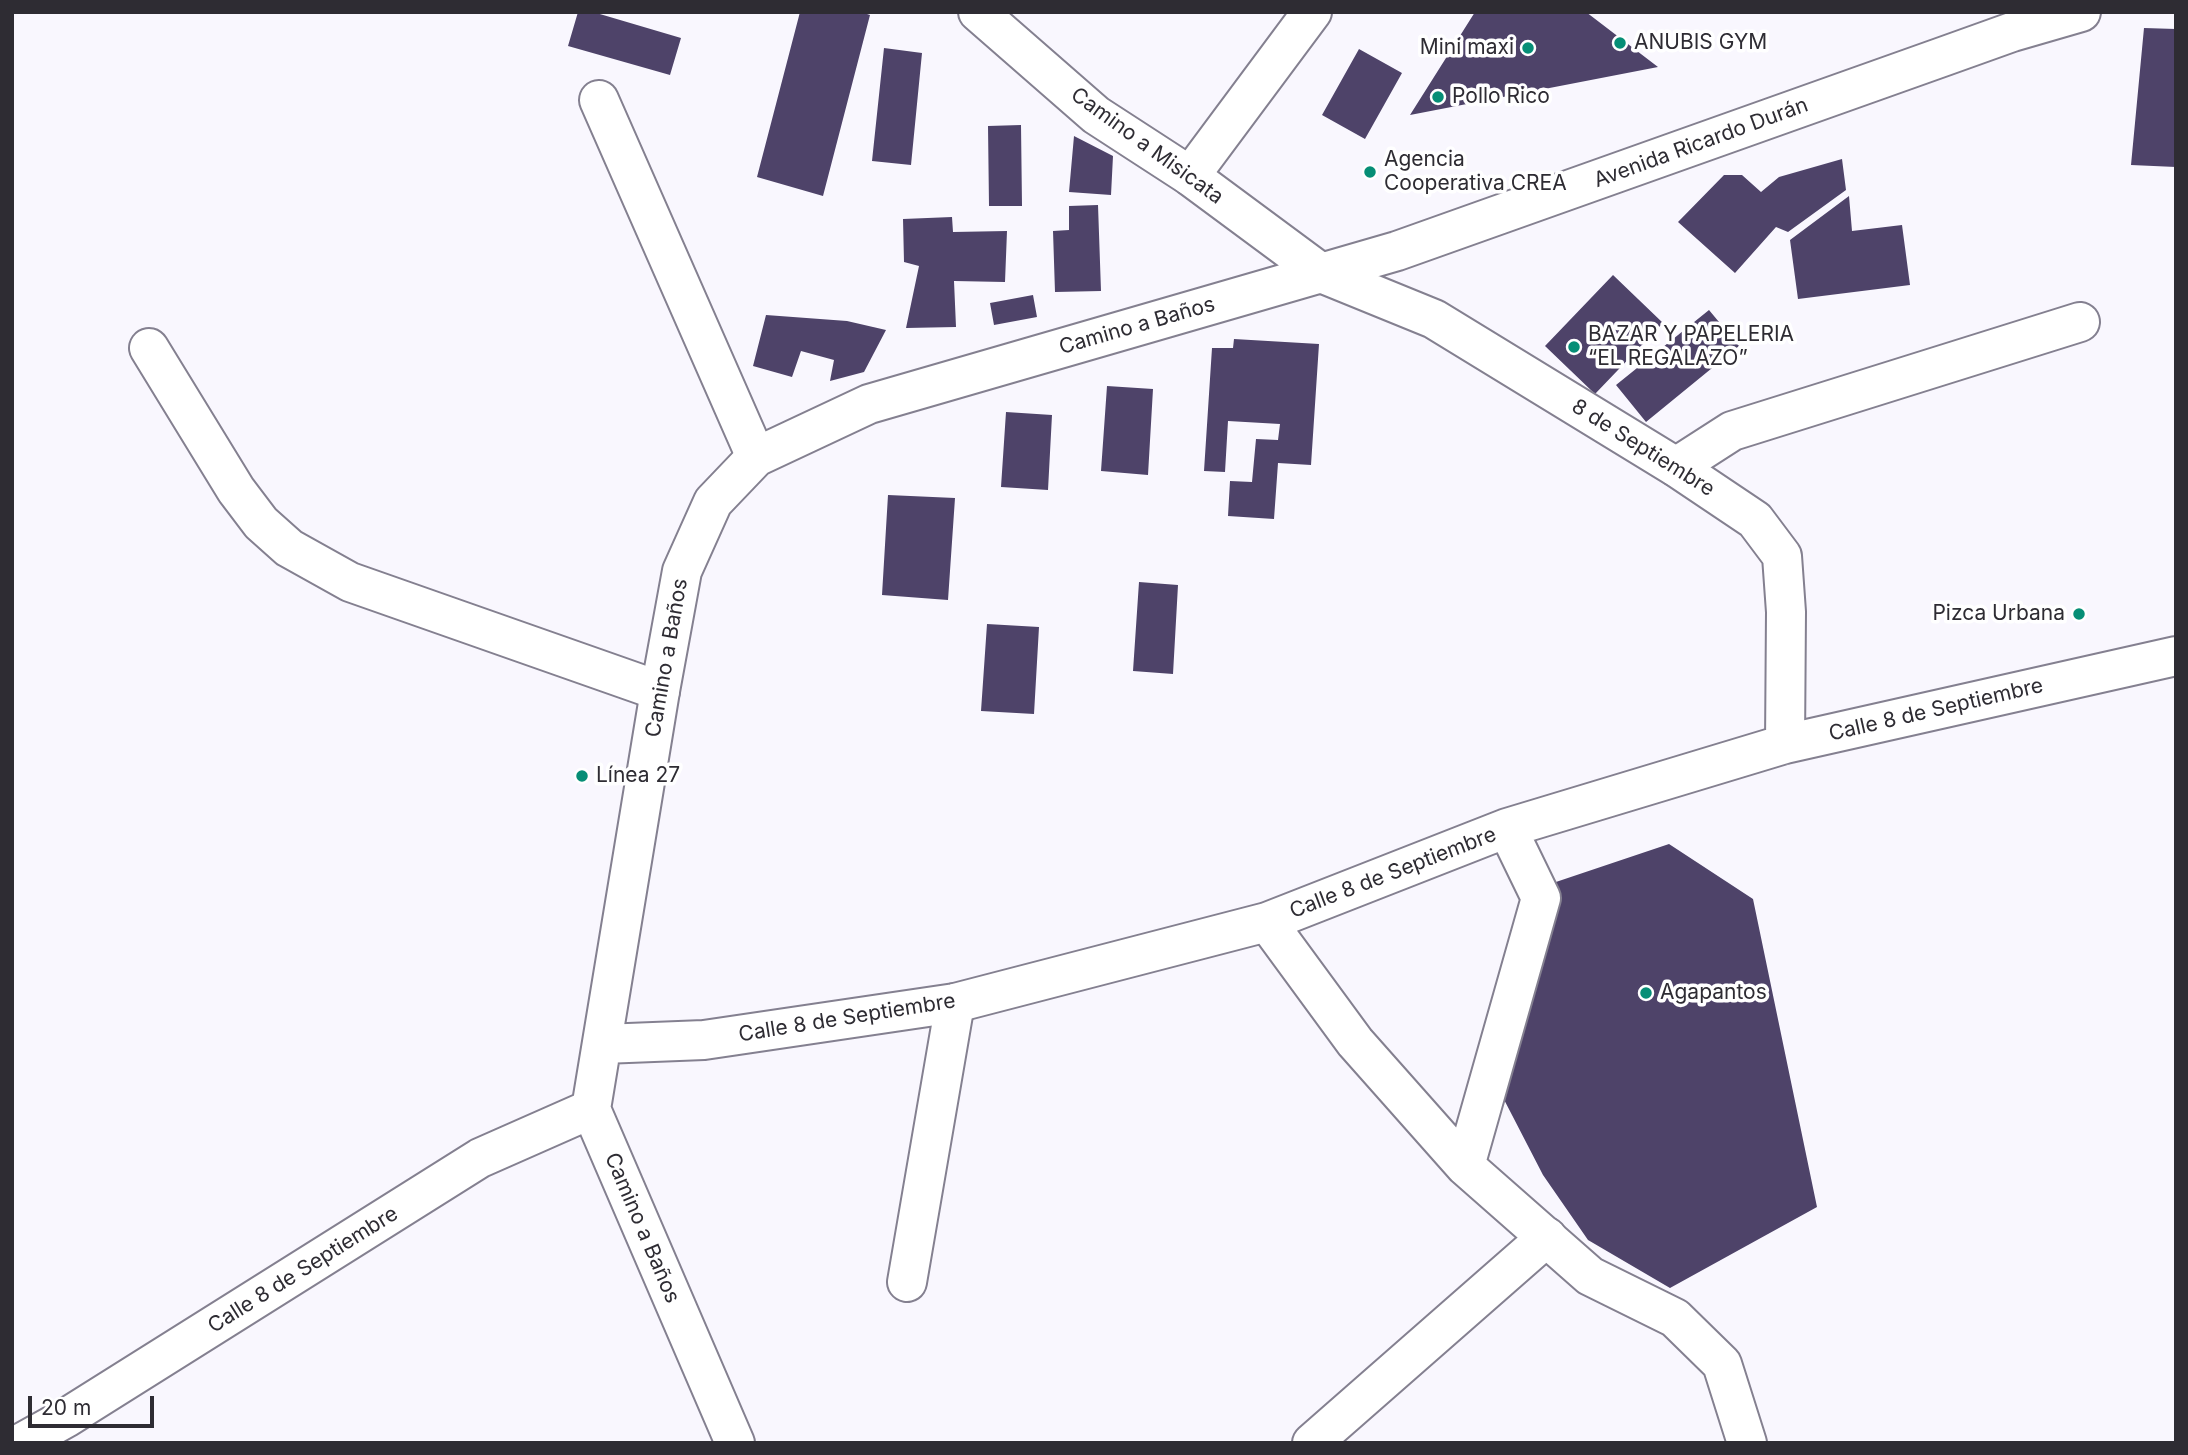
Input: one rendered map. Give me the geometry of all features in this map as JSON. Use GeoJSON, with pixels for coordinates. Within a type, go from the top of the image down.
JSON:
{"type":"FeatureCollection","features":[{"type":"Feature","properties":{"kind":"street","name":"Camino a Misicata"},"geometry":{"type":"LineString","coordinates":[[978,12],[1096,115],[1190,176],[1321,273]]}},
{"type":"Feature","properties":{"kind":"street"},"geometry":{"type":"LineString","coordinates":[[1190,176],[1312,12]]}},
{"type":"Feature","properties":{"kind":"street","name":"Avenida Ricardo Durán"},"geometry":{"type":"LineString","coordinates":[[1321,273],[1397,251],[2011,22],[2081,12]]}},
{"type":"Feature","properties":{"kind":"street"},"geometry":{"type":"LineString","coordinates":[[599,100],[756,457]]}},
{"type":"Feature","properties":{"kind":"street","name":"Camino a Baños"},"geometry":{"type":"LineString","coordinates":[[735,1443],[591,1109],[682,571],[713,502],[756,457],[869,404],[1321,273]]}},
{"type":"Feature","properties":{"kind":"street","name":"8 de Septiembre"},"geometry":{"type":"LineString","coordinates":[[1321,273],[1434,319],[1676,467],[1755,520],[1782,556],[1786,612],[1785,744]]}},
{"type":"Feature","properties":{"kind":"street"},"geometry":{"type":"LineString","coordinates":[[1676,467],[1732,431],[2080,322]]}},
{"type":"Feature","properties":{"kind":"street"},"geometry":{"type":"LineString","coordinates":[[149,348],[236,490],[261,523],[289,548],[350,582],[660,691]]}},
{"type":"Feature","properties":{"kind":"street","name":"Calle 8 de Septiembre"},"geometry":{"type":"LineString","coordinates":[[603,1044],[704,1040],[955,1003],[1267,922],[1507,828],[1785,744],[2176,656]]}},
{"type":"Feature","properties":{"kind":"street"},"geometry":{"type":"LineString","coordinates":[[1465,1166],[1541,898],[1507,828]]}},
{"type":"Feature","properties":{"kind":"street"},"geometry":{"type":"LineString","coordinates":[[1267,922],[1355,1042],[1465,1166],[1590,1276],[1675,1318],[1722,1364],[1747,1443]]}},
{"type":"Feature","properties":{"kind":"street"},"geometry":{"type":"LineString","coordinates":[[907,1282],[955,1003]]}},
{"type":"Feature","properties":{"kind":"street","name":"Calle 8 de Septiembre"},"geometry":{"type":"LineString","coordinates":[[21,1443],[66,1418],[480,1158],[591,1109]]}},
{"type":"Feature","properties":{"kind":"street"},"geometry":{"type":"LineString","coordinates":[[1312,1443],[1546,1237]]}},
{"type":"Feature","properties":{"kind":"building"},"geometry":{"type":"Polygon","coordinates":[[[578,12],[593,12],[681,38],[670,75],[568,46],[578,12]]]}},
{"type":"Feature","properties":{"kind":"building"},"geometry":{"type":"Polygon","coordinates":[[[800,12],[861,12],[870,15],[823,196],[757,177],[800,12]]]}},
{"type":"Feature","properties":{"kind":"building"},"geometry":{"type":"Polygon","coordinates":[[[1475,12],[1586,12],[1658,67],[1410,115],[1475,12]]]}},
{"type":"Feature","properties":{"kind":"building"},"geometry":{"type":"Polygon","coordinates":[[[2144,28],[2176,29],[2176,167],[2131,165],[2144,28]]]}},
{"type":"Feature","properties":{"kind":"building"},"geometry":{"type":"Polygon","coordinates":[[[884,48],[922,53],[911,165],[872,161],[884,48]]]}},
{"type":"Feature","properties":{"kind":"building"},"geometry":{"type":"Polygon","coordinates":[[[1359,49],[1402,73],[1365,139],[1322,115],[1359,49]]]}},
{"type":"Feature","properties":{"kind":"building"},"geometry":{"type":"Polygon","coordinates":[[[1021,125],[1022,206],[989,206],[988,126],[1021,125]]]}},
{"type":"Feature","properties":{"kind":"building"},"geometry":{"type":"Polygon","coordinates":[[[1074,136],[1113,156],[1111,195],[1069,192],[1074,136]]]}},
{"type":"Feature","properties":{"kind":"building"},"geometry":{"type":"Polygon","coordinates":[[[1842,159],[1846,190],[1788,232],[1776,227],[1735,273],[1678,222],[1724,175],[1742,175],[1761,192],[1779,177],[1842,159]]]}},
{"type":"Feature","properties":{"kind":"building"},"geometry":{"type":"Polygon","coordinates":[[[1849,196],[1852,231],[1902,225],[1910,285],[1798,299],[1790,240],[1849,196]]]}},
{"type":"Feature","properties":{"kind":"building"},"geometry":{"type":"Polygon","coordinates":[[[1098,205],[1101,291],[1055,292],[1053,231],[1069,230],[1069,206],[1098,205]]]}},
{"type":"Feature","properties":{"kind":"building"},"geometry":{"type":"Polygon","coordinates":[[[952,217],[953,232],[1007,231],[1005,282],[954,281],[956,327],[906,328],[919,266],[904,262],[903,219],[952,217]]]}},
{"type":"Feature","properties":{"kind":"building"},"geometry":{"type":"Polygon","coordinates":[[[1613,275],[1663,323],[1595,394],[1545,346],[1613,275]]]}},
{"type":"Feature","properties":{"kind":"building"},"geometry":{"type":"Polygon","coordinates":[[[1033,295],[1037,317],[994,325],[990,303],[1033,295]]]}},
{"type":"Feature","properties":{"kind":"building"},"geometry":{"type":"Polygon","coordinates":[[[1709,310],[1739,346],[1646,422],[1616,385],[1709,310]]]}},
{"type":"Feature","properties":{"kind":"building"},"geometry":{"type":"Polygon","coordinates":[[[766,315],[847,321],[886,330],[864,372],[830,381],[834,360],[801,351],[792,377],[753,366],[766,315]]]}},
{"type":"Feature","properties":{"kind":"building"},"geometry":{"type":"Polygon","coordinates":[[[1234,339],[1319,344],[1311,465],[1278,463],[1274,519],[1228,516],[1230,481],[1252,482],[1256,439],[1278,440],[1280,424],[1228,421],[1225,472],[1204,471],[1212,348],[1233,348],[1234,339]]]}},
{"type":"Feature","properties":{"kind":"building"},"geometry":{"type":"Polygon","coordinates":[[[1107,386],[1153,389],[1148,475],[1101,471],[1107,386]]]}},
{"type":"Feature","properties":{"kind":"building"},"geometry":{"type":"Polygon","coordinates":[[[1006,412],[1052,415],[1048,490],[1001,487],[1006,412]]]}},
{"type":"Feature","properties":{"kind":"building"},"geometry":{"type":"Polygon","coordinates":[[[888,495],[955,498],[948,600],[882,595],[888,495]]]}},
{"type":"Feature","properties":{"kind":"building"},"geometry":{"type":"Polygon","coordinates":[[[1139,582],[1178,585],[1173,674],[1133,671],[1139,582]]]}},
{"type":"Feature","properties":{"kind":"building"},"geometry":{"type":"Polygon","coordinates":[[[987,624],[1039,627],[1034,714],[981,711],[987,624]]]}},
{"type":"Feature","properties":{"kind":"building","name":"Agapantos"},"geometry":{"type":"Polygon","coordinates":[[[1669,844],[1753,899],[1817,1207],[1670,1288],[1588,1240],[1543,1175],[1497,1086],[1544,886],[1669,844]]]}},
{"type":"Feature","properties":{"kind":"place","name":"ANUBIS GYM"},"geometry":{"type":"Point","coordinates":[1620,43]}},
{"type":"Feature","properties":{"kind":"place","name":"Mini maxi"},"geometry":{"type":"Point","coordinates":[1528,48]}},
{"type":"Feature","properties":{"kind":"place","name":"Pollo Rico"},"geometry":{"type":"Point","coordinates":[1438,97]}},
{"type":"Feature","properties":{"kind":"place","name":"Agencia Cooperativa CREA"},"geometry":{"type":"Point","coordinates":[1370,172]}},
{"type":"Feature","properties":{"kind":"place","name":"BAZAR Y PAPELERIA “EL REGALAZO”"},"geometry":{"type":"Point","coordinates":[1574,347]}},
{"type":"Feature","properties":{"kind":"place","name":"Pizca Urbana"},"geometry":{"type":"Point","coordinates":[2079,614]}},
{"type":"Feature","properties":{"kind":"place","name":"Línea 27"},"geometry":{"type":"Point","coordinates":[582,776]}},
{"type":"Feature","properties":{"kind":"place","name":"Agapantos"},"geometry":{"type":"Point","coordinates":[1646,993]}}]}
